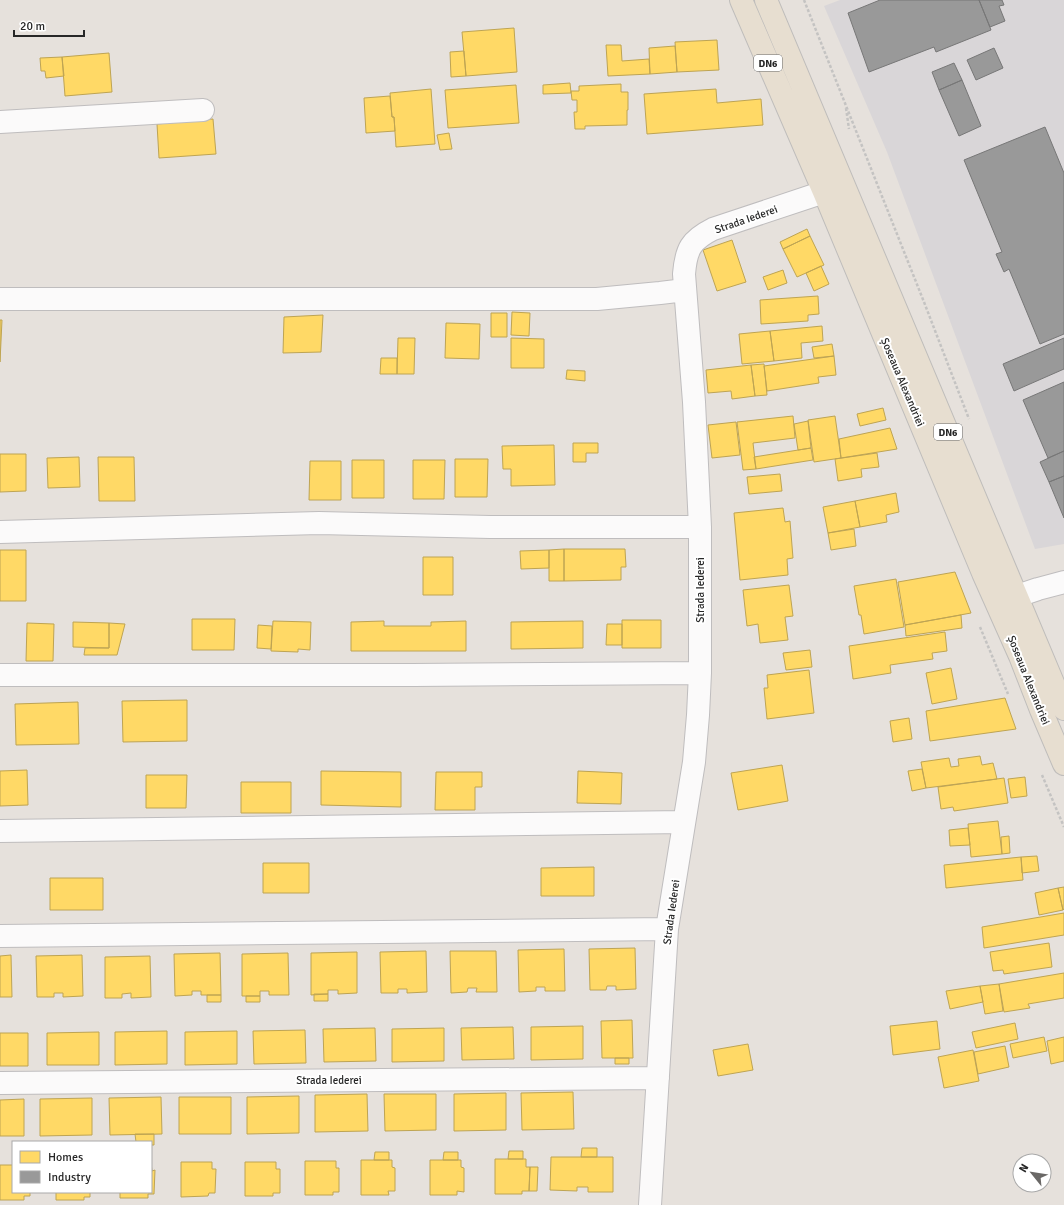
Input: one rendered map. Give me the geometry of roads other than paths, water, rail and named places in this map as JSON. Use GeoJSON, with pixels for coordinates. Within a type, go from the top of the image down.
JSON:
{"type":"FeatureCollection","features":[{"type":"Feature","properties":{"kind":"highway","name":"Șoseaua Alexandriei"},"geometry":{"type":"LineString","coordinates":[[741,0],[824,192],[983,573],[1020,656],[1064,764]]}},
{"type":"Feature","properties":{"kind":"highway","name":"Șoseaua Alexandriei"},"geometry":{"type":"LineString","coordinates":[[766,0],[1063,706]]}},
{"type":"Feature","properties":{"kind":"street"},"geometry":{"type":"LineString","coordinates":[[0,122],[203,110]]}},
{"type":"Feature","properties":{"kind":"street","name":"Strada Iederei"},"geometry":{"type":"LineString","coordinates":[[650,1205],[667,929],[694,762],[700,672],[700,527],[694,402],[684,274],[685,261],[695,240],[713,229],[824,192]]}},
{"type":"Feature","properties":{"kind":"street"},"geometry":{"type":"LineString","coordinates":[[0,299],[597,299],[685,290]]}},
{"type":"Feature","properties":{"kind":"street"},"geometry":{"type":"LineString","coordinates":[[0,532],[319,523],[490,528],[700,527]]}},
{"type":"Feature","properties":{"kind":"street"},"geometry":{"type":"LineString","coordinates":[[1017,596],[1064,582]]}},
{"type":"Feature","properties":{"kind":"street"},"geometry":{"type":"LineString","coordinates":[[0,675],[421,675],[700,672]]}},
{"type":"Feature","properties":{"kind":"street"},"geometry":{"type":"LineString","coordinates":[[0,831],[684,822]]}},
{"type":"Feature","properties":{"kind":"street"},"geometry":{"type":"LineString","coordinates":[[0,936],[667,929]]}},
{"type":"Feature","properties":{"kind":"street","name":"Strada Iederei"},"geometry":{"type":"LineString","coordinates":[[0,1083],[658,1078]]}}]}
